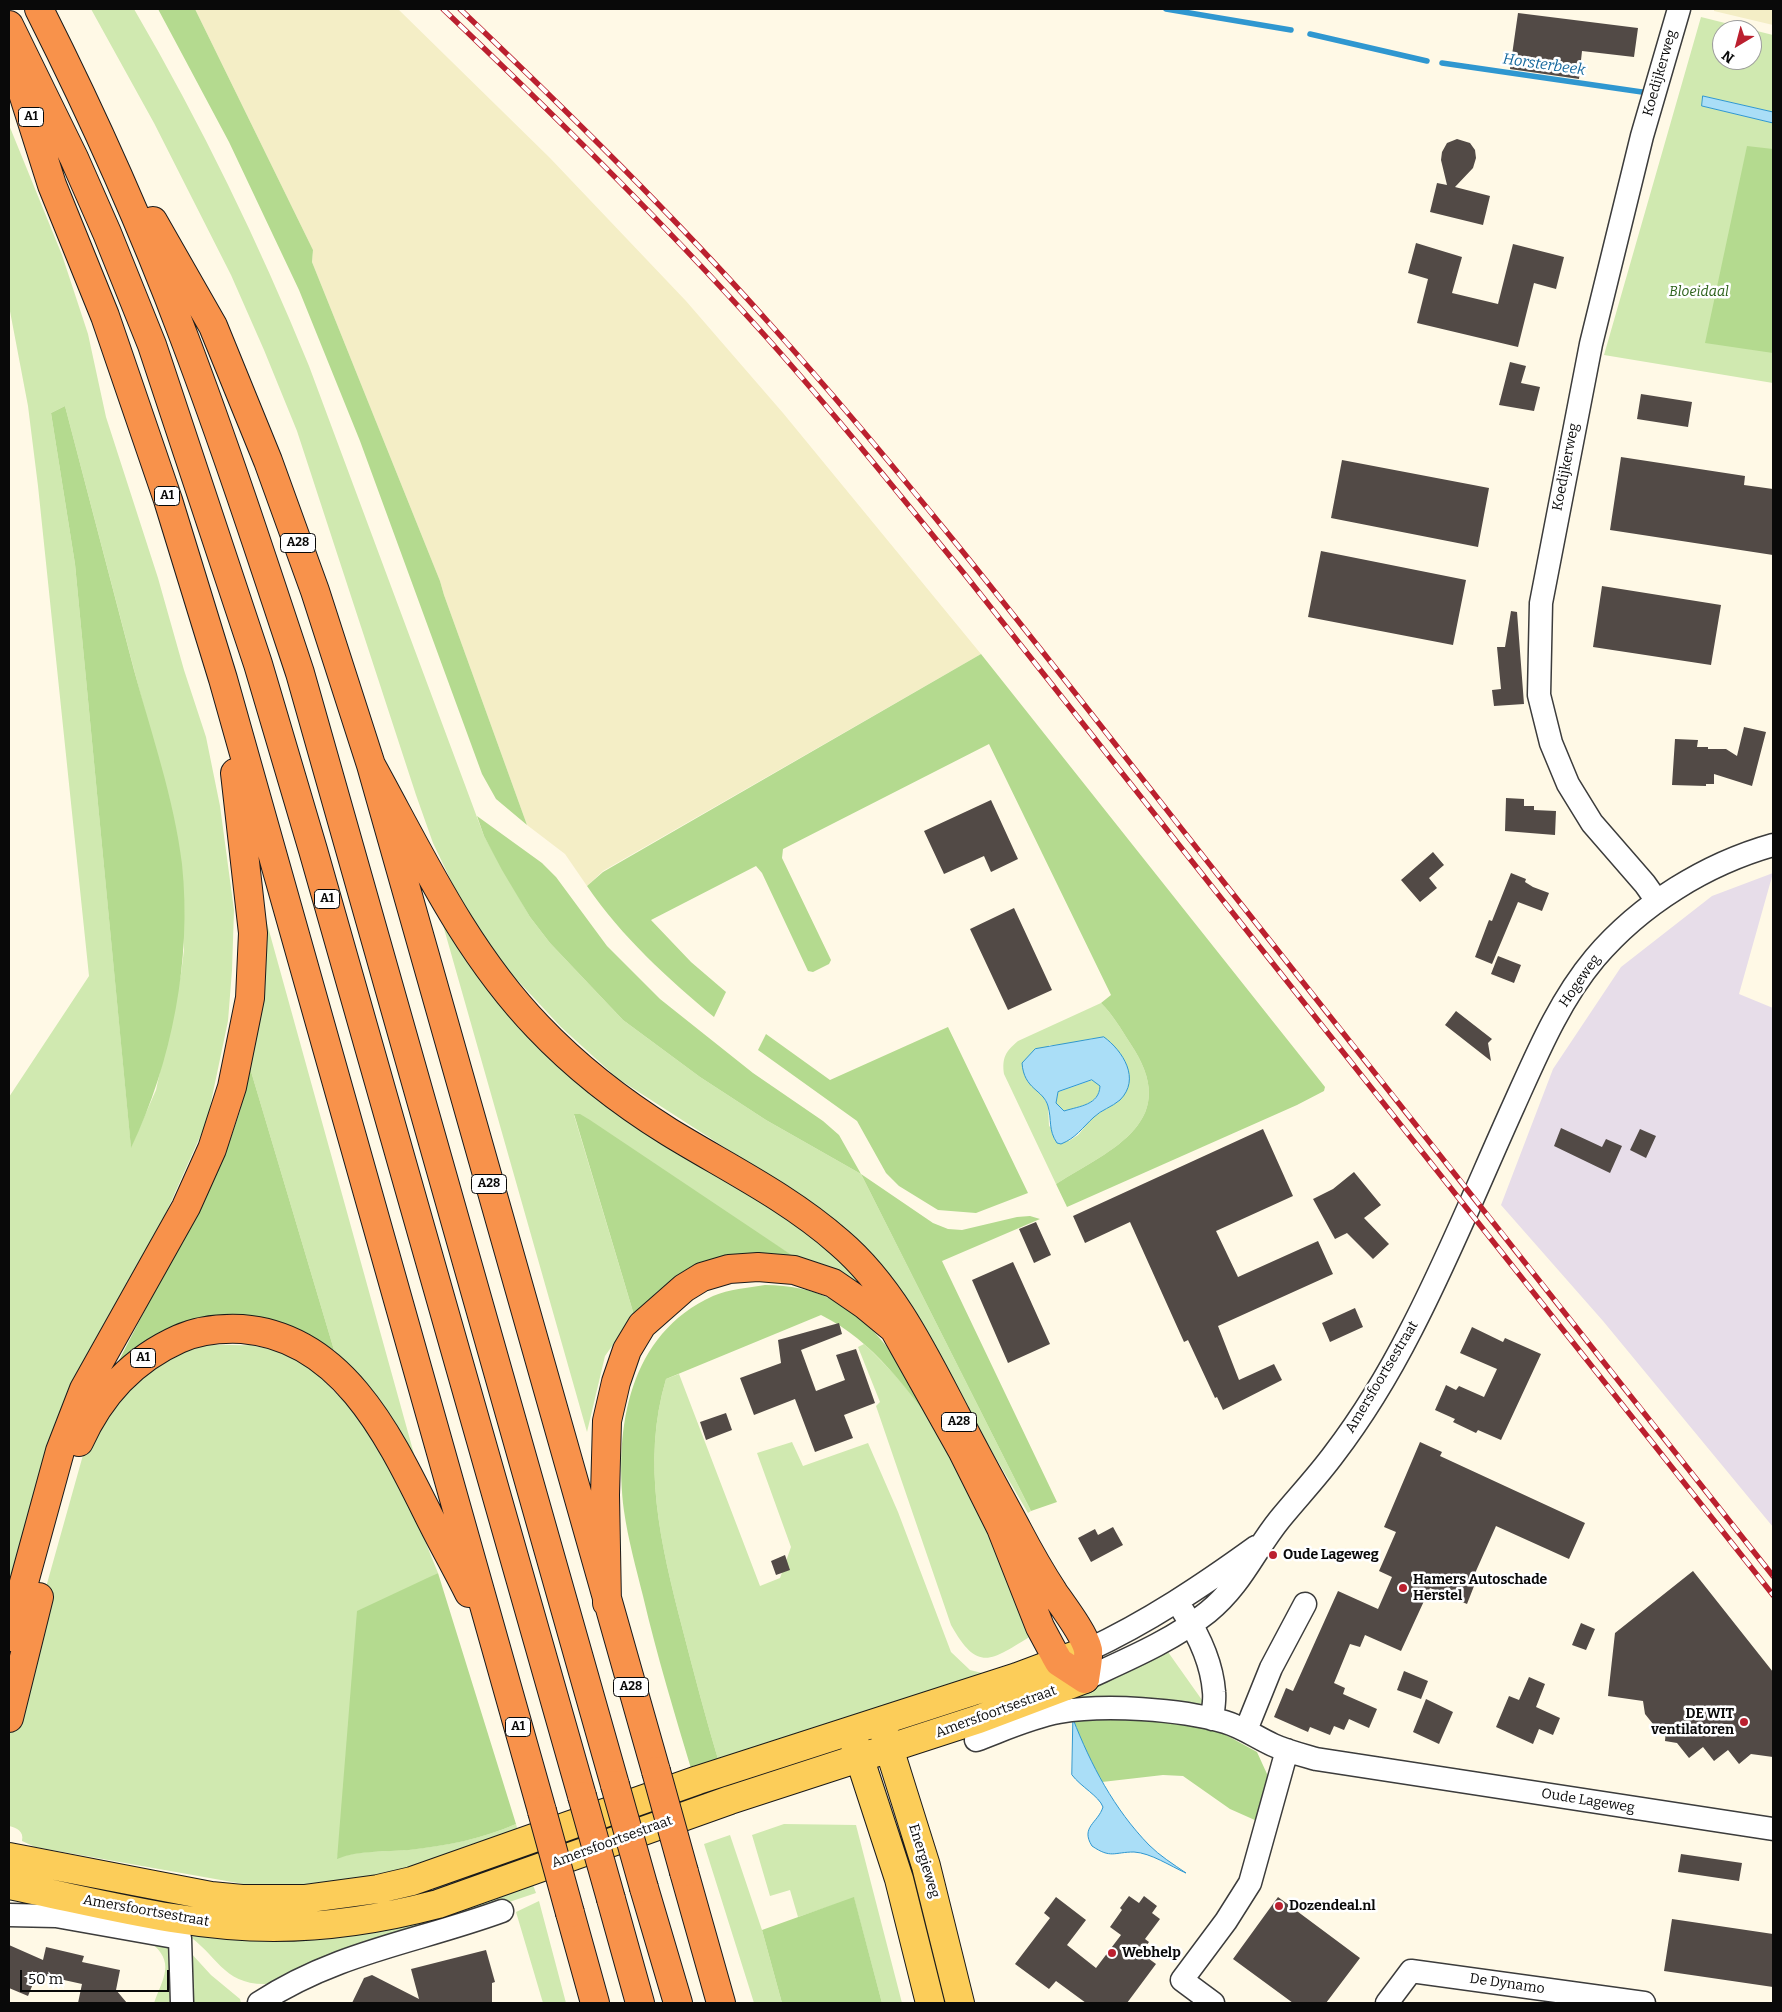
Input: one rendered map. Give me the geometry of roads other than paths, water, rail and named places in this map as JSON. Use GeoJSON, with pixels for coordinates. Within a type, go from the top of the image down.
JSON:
{"type":"FeatureCollection","features":[{"type":"Feature","properties":{"kind":"highway"},"geometry":{"type":"LineString","coordinates":[[39,9],[114,166],[184,336],[240,492],[300,673],[678,2003]]}},
{"type":"Feature","properties":{"kind":"highway","name":"A1"},"geometry":{"type":"LineString","coordinates":[[9,25],[74,158],[152,344],[258,664],[314,850],[640,2003]]}},
{"type":"Feature","properties":{"kind":"highway","name":"A1"},"geometry":{"type":"LineString","coordinates":[[9,50],[52,185],[104,316],[168,500],[224,679],[596,2003]]}},
{"type":"Feature","properties":{"kind":"highway","name":"A28"},"geometry":{"type":"LineString","coordinates":[[87,108],[213,326],[268,461],[316,591],[371,765],[721,2003]]}},
{"type":"Feature","properties":{"kind":"highway","name":"A1"},"geometry":{"type":"LineString","coordinates":[[9,1637],[60,1451],[84,1389],[186,1207],[212,1149],[232,1087],[241,1047],[250,998],[253,932],[247,863],[224,679]]}},
{"type":"Feature","properties":{"kind":"highway","name":"A28"},"geometry":{"type":"LineString","coordinates":[[371,765],[449,909],[473,947],[498,981],[540,1028],[592,1077],[624,1102],[807,1216],[840,1242],[862,1264],[917,1340],[1030,1553],[1088,1650]]}},
{"type":"Feature","properties":{"kind":"highway","name":"A28"},"geometry":{"type":"LineString","coordinates":[[607,1604],[605,1495],[607,1420],[616,1382],[627,1350],[642,1325],[684,1288],[702,1277],[729,1269],[758,1267],[794,1270],[833,1283],[866,1306],[894,1329],[964,1452],[1001,1528],[1040,1627],[1059,1662],[1085,1679]]}},
{"type":"Feature","properties":{"kind":"highway","name":"A1"},"geometry":{"type":"LineString","coordinates":[[9,1718],[74,1455],[86,1427],[109,1391],[125,1373],[141,1360],[188,1335],[208,1330],[257,1330],[283,1338],[307,1350],[351,1386],[375,1415],[394,1447],[495,1643]]}},
{"type":"Feature","properties":{"kind":"highway"},"geometry":{"type":"LineString","coordinates":[[1085,1679],[1088,1650]]}},
{"type":"Feature","properties":{"kind":"main road","name":"Amersfoortsestraat"},"geometry":{"type":"LineString","coordinates":[[9,1857],[211,1896],[270,1900],[334,1896],[412,1881],[698,1780],[1059,1662],[1088,1650]]}},
{"type":"Feature","properties":{"kind":"main road","name":"Amersfoortsestraat"},"geometry":{"type":"LineString","coordinates":[[9,1885],[187,1921],[272,1927],[331,1924],[408,1912],[438,1904],[730,1800],[979,1719],[1085,1679]]}},
{"type":"Feature","properties":{"kind":"main road","name":"Energieweg"},"geometry":{"type":"LineString","coordinates":[[881,1721],[933,1893],[960,2003]]}},
{"type":"Feature","properties":{"kind":"main road"},"geometry":{"type":"LineString","coordinates":[[851,1731],[899,1879],[930,2003]]}},
{"type":"Feature","properties":{"kind":"street","name":"Koedijkerweg"},"geometry":{"type":"LineString","coordinates":[[1657,901],[1645,884],[1592,823],[1568,784],[1551,743],[1539,695],[1541,603],[1591,344],[1642,136],[1679,9]]}},
{"type":"Feature","properties":{"kind":"street","name":"Hogeweg"},"geometry":{"type":"LineString","coordinates":[[1472,1196],[1546,1034],[1568,996],[1595,958],[1628,923],[1657,901],[1707,870],[1750,851],[1773,845]]}},
{"type":"Feature","properties":{"kind":"street","name":"Amersfoortsestraat"},"geometry":{"type":"LineString","coordinates":[[1085,1679],[1140,1653],[1192,1624],[1232,1589],[1249,1568],[1265,1540],[1334,1454],[1394,1361],[1444,1262],[1472,1196]]}},
{"type":"Feature","properties":{"kind":"street","name":"Amersfoortsestraat"},"geometry":{"type":"LineString","coordinates":[[1088,1650],[1132,1629],[1178,1602],[1265,1540]]}},
{"type":"Feature","properties":{"kind":"street"},"geometry":{"type":"LineString","coordinates":[[1178,1602],[1192,1624],[1209,1666],[1215,1693],[1212,1719]]}},
{"type":"Feature","properties":{"kind":"street"},"geometry":{"type":"LineString","coordinates":[[1246,1730],[1271,1668],[1305,1604]]}},
{"type":"Feature","properties":{"kind":"street","name":"Amersfoortsestraat"},"geometry":{"type":"LineString","coordinates":[[976,1740],[1058,1712],[1093,1708],[1185,1714],[1212,1719]]}},
{"type":"Feature","properties":{"kind":"street","name":"Oude Lageweg"},"geometry":{"type":"LineString","coordinates":[[1212,1719],[1246,1730],[1287,1750],[1325,1761],[1773,1829]]}},
{"type":"Feature","properties":{"kind":"street"},"geometry":{"type":"LineString","coordinates":[[1213,2003],[1182,1980],[1226,1921],[1250,1883],[1287,1750]]}},
{"type":"Feature","properties":{"kind":"street"},"geometry":{"type":"LineString","coordinates":[[259,2003],[297,1980],[339,1961],[502,1911]]}},
{"type":"Feature","properties":{"kind":"street","name":"Amersfoortsestraat"},"geometry":{"type":"LineString","coordinates":[[9,1915],[56,1916],[180,1938],[182,2003]]}},
{"type":"Feature","properties":{"kind":"street","name":"De Dynamo"},"geometry":{"type":"LineString","coordinates":[[1387,2003],[1411,1971],[1644,2003]]}},
{"type":"Feature","properties":{"kind":"water"},"geometry":{"type":"Polygon","coordinates":[[[1703,96],[1773,112],[1773,123],[1702,106],[1703,96]]]}},
{"type":"Feature","properties":{"kind":"water"},"geometry":{"type":"Polygon","coordinates":[[[1104,1037],[1117,1050],[1127,1066],[1129,1083],[1126,1092],[1120,1100],[1097,1115],[1071,1139],[1061,1144],[1057,1143],[1052,1134],[1046,1100],[1030,1084],[1023,1072],[1022,1063],[1035,1049],[1104,1037]],[[1092,1080],[1058,1092],[1056,1103],[1064,1111],[1088,1104],[1096,1097],[1100,1086],[1092,1080]]]}},
{"type":"Feature","properties":{"kind":"water"},"geometry":{"type":"Polygon","coordinates":[[[1073,1719],[1096,1770],[1125,1817],[1153,1849],[1186,1873],[1147,1855],[1134,1852],[1108,1854],[1092,1846],[1089,1840],[1089,1830],[1103,1807],[1098,1799],[1072,1775],[1073,1719]]]}},
{"type":"Feature","properties":{"kind":"waterway","name":"Horsterbeek"},"geometry":{"type":"LineString","coordinates":[[1166,9],[1291,30]]}},
{"type":"Feature","properties":{"kind":"waterway","name":"Horsterbeek"},"geometry":{"type":"LineString","coordinates":[[1310,34],[1427,61]]}},
{"type":"Feature","properties":{"kind":"waterway","name":"Horsterbeek"},"geometry":{"type":"LineString","coordinates":[[1442,63],[1642,92]]}},
{"type":"Feature","properties":{"kind":"railway"},"geometry":{"type":"LineString","coordinates":[[443,9],[644,206],[759,329],[838,420],[966,576],[1773,1595]]}},
{"type":"Feature","properties":{"kind":"railway"},"geometry":{"type":"LineString","coordinates":[[460,9],[579,124],[733,283],[886,458],[998,596],[1773,1576]]}},
{"type":"Feature","properties":{"kind":"place","name":"Oude Lageweg"},"geometry":{"type":"Point","coordinates":[1273,1555]}},
{"type":"Feature","properties":{"kind":"place","name":"Hamers Autoschade Herstel"},"geometry":{"type":"Point","coordinates":[1403,1588]}},
{"type":"Feature","properties":{"kind":"place","name":"DE WIT ventilatoren"},"geometry":{"type":"Point","coordinates":[1744,1722]}},
{"type":"Feature","properties":{"kind":"place","name":"Dozendeal.nl"},"geometry":{"type":"Point","coordinates":[1279,1906]}},
{"type":"Feature","properties":{"kind":"place","name":"Webhelp"},"geometry":{"type":"Point","coordinates":[1112,1953]}},
{"type":"Feature","properties":{"kind":"park label","name":"Bloeidaal"},"geometry":{"type":"Point","coordinates":[1699,292]}}]}
